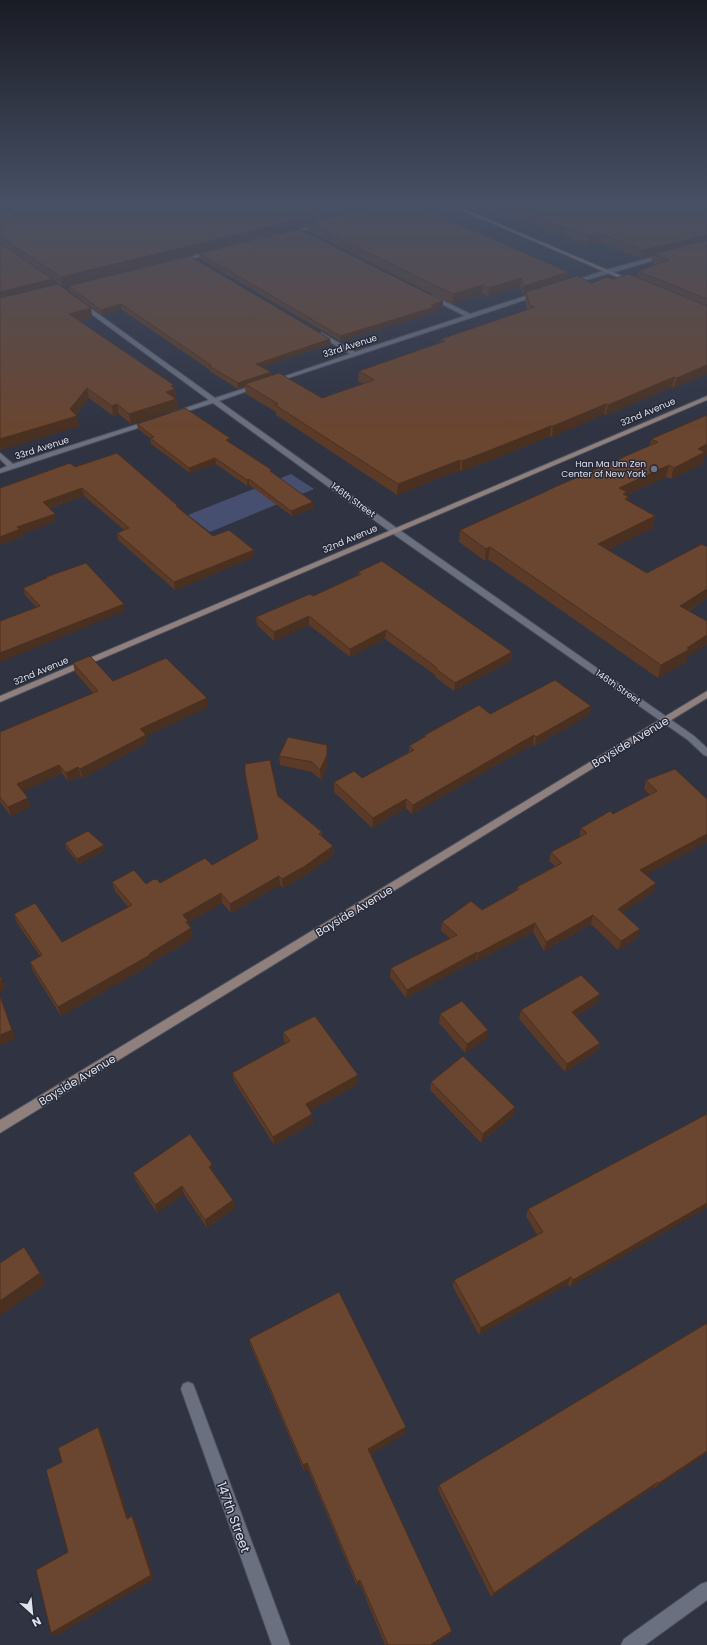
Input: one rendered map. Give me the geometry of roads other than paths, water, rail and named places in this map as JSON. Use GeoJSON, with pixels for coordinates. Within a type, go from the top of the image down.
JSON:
{"type":"FeatureCollection","features":[{"type":"Feature","properties":{"kind":"street"},"geometry":{"type":"LineString","coordinates":[[560,287],[588,278]]}},
{"type":"Feature","properties":{"kind":"street"},"geometry":{"type":"LineString","coordinates":[[624,278],[636,283]]}},
{"type":"Feature","properties":{"kind":"street","name":"33rd Avenue"},"geometry":{"type":"LineString","coordinates":[[163,417],[546,291]]}},
{"type":"Feature","properties":{"kind":"street"},"geometry":{"type":"LineString","coordinates":[[426,294],[469,316]]}},
{"type":"Feature","properties":{"kind":"street","name":"146th Street"},"geometry":{"type":"LineString","coordinates":[[75,300],[395,531],[666,720],[691,738],[707,753]]}},
{"type":"Feature","properties":{"kind":"street"},"geometry":{"type":"LineString","coordinates":[[317,332],[354,354]]}},
{"type":"Feature","properties":{"kind":"street","name":"32nd Avenue"},"geometry":{"type":"LineString","coordinates":[[0,699],[707,398]]}},
{"type":"Feature","properties":{"kind":"street","name":"33rd Avenue"},"geometry":{"type":"LineString","coordinates":[[0,471],[156,420]]}},
{"type":"Feature","properties":{"kind":"street"},"geometry":{"type":"LineString","coordinates":[[0,455],[12,467]]}},
{"type":"Feature","properties":{"kind":"street","name":"Bayside Avenue"},"geometry":{"type":"LineString","coordinates":[[0,1127],[707,694]]}},
{"type":"Feature","properties":{"kind":"street","name":"147th Street"},"geometry":{"type":"LineString","coordinates":[[188,1389],[281,1645]]}},
{"type":"Feature","properties":{"kind":"street"},"geometry":{"type":"LineString","coordinates":[[630,1645],[707,1590]]}},
{"type":"Feature","properties":{"kind":"place","name":"Han Ma Um Zen Center of New York"},"geometry":{"type":"Point","coordinates":[654,469]}}]}
